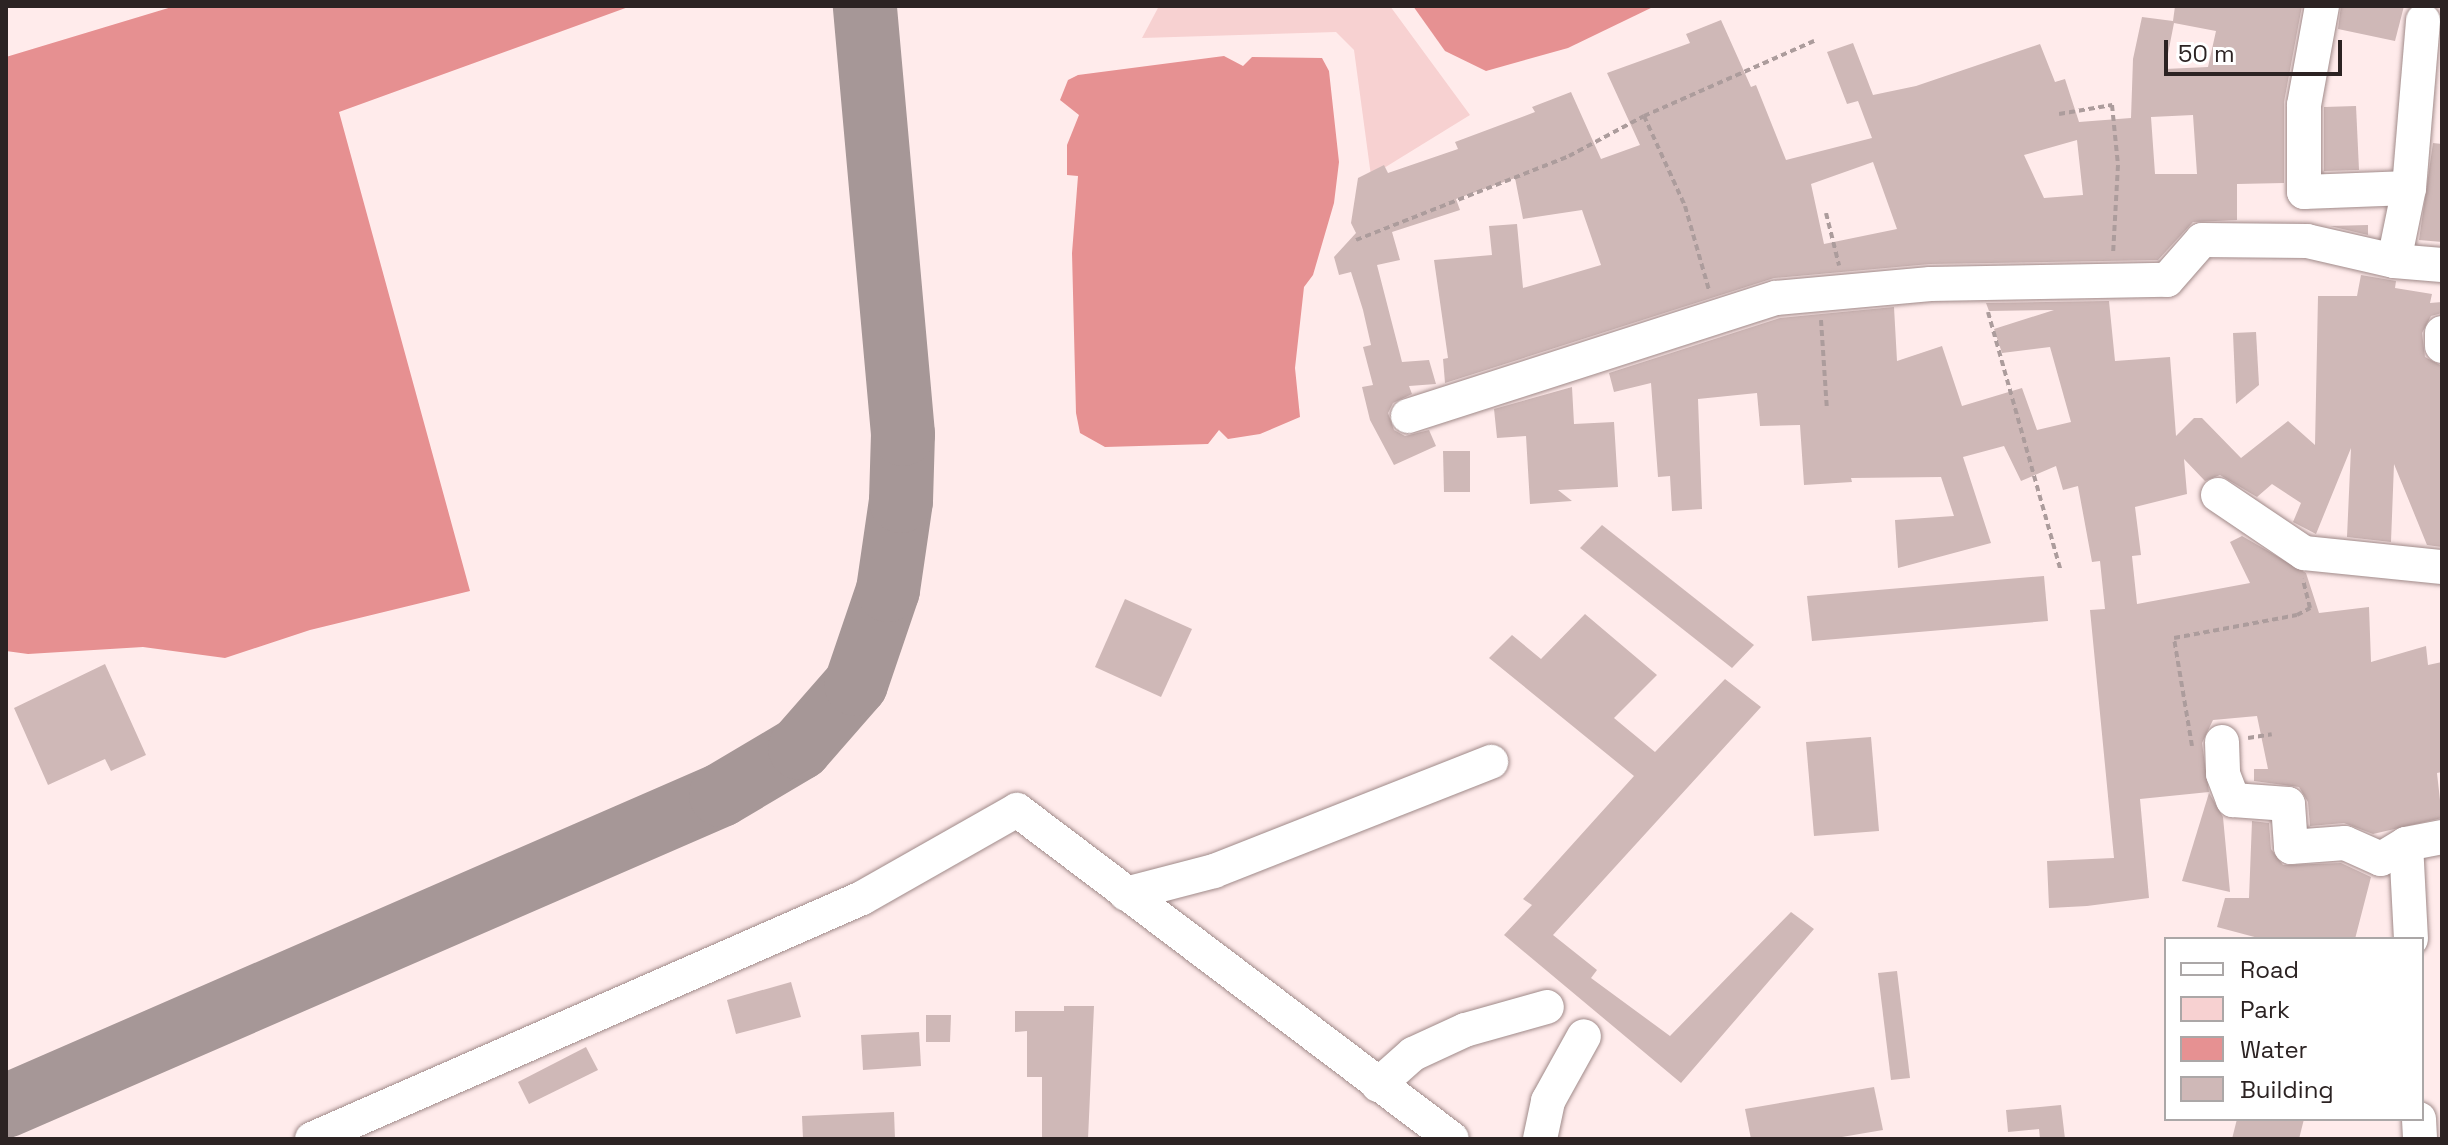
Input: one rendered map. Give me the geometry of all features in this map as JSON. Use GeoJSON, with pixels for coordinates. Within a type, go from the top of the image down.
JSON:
{"type":"FeatureCollection","features":[{"type":"Feature","properties":{"kind":"street"},"geometry":{"type":"LineString","coordinates":[[2322,6],[2304,105],[2304,192],[2409,188]]}},
{"type":"Feature","properties":{"kind":"street"},"geometry":{"type":"LineString","coordinates":[[2394,261],[2409,188],[2423,21]]}},
{"type":"Feature","properties":{"kind":"street"},"geometry":{"type":"LineString","coordinates":[[1408,416],[1776,298],[1980,283],[2167,280],[2202,240],[2307,241],[2394,261],[2442,265]]}},
{"type":"Feature","properties":{"kind":"street"},"geometry":{"type":"LineString","coordinates":[[2442,333],[2442,346]]}},
{"type":"Feature","properties":{"kind":"street"},"geometry":{"type":"LineString","coordinates":[[2218,495],[2304,553],[2442,567]]}},
{"type":"Feature","properties":{"kind":"street"},"geometry":{"type":"LineString","coordinates":[[2222,742],[2223,774],[2233,800],[2288,804],[2291,847],[2345,843],[2381,859],[2406,844],[2442,837]]}},
{"type":"Feature","properties":{"kind":"street"},"geometry":{"type":"LineString","coordinates":[[1126,894],[1214,871],[1491,762]]}},
{"type":"Feature","properties":{"kind":"street"},"geometry":{"type":"LineString","coordinates":[[312,1139],[862,898],[1017,810],[1452,1139]]}},
{"type":"Feature","properties":{"kind":"street"},"geometry":{"type":"LineString","coordinates":[[2406,844],[2411,937]]}},
{"type":"Feature","properties":{"kind":"street"},"geometry":{"type":"LineString","coordinates":[[1378,1085],[1413,1054],[1465,1030],[1547,1007]]}},
{"type":"Feature","properties":{"kind":"street"},"geometry":{"type":"LineString","coordinates":[[1540,1139],[1548,1101],[1584,1036]]}},
{"type":"Feature","properties":{"kind":"path"},"geometry":{"type":"LineString","coordinates":[[1356,240],[1569,156],[1644,116],[1814,41]]}},
{"type":"Feature","properties":{"kind":"path"},"geometry":{"type":"LineString","coordinates":[[2059,114],[2112,105],[2118,165],[2112,281]]}},
{"type":"Feature","properties":{"kind":"path"},"geometry":{"type":"LineString","coordinates":[[1644,116],[1685,206],[1718,316]]}},
{"type":"Feature","properties":{"kind":"path"},"geometry":{"type":"LineString","coordinates":[[1826,213],[1833,292],[1827,410]]}},
{"type":"Feature","properties":{"kind":"path"},"geometry":{"type":"LineString","coordinates":[[1980,283],[2060,569]]}},
{"type":"Feature","properties":{"kind":"path"},"geometry":{"type":"LineString","coordinates":[[2272,734],[2192,746],[2174,638],[2255,625],[2310,608],[2302,575],[2304,553]]}},
{"type":"Feature","properties":{"kind":"green space"},"geometry":{"type":"Polygon","coordinates":[[[1159,6],[1390,6],[1470,115],[1371,176],[1354,50],[1336,32],[1142,38],[1159,6]]]}},
{"type":"Feature","properties":{"kind":"shaded area"},"geometry":{"type":"Polygon","coordinates":[[[175,6],[631,6],[339,112],[470,591],[310,630],[225,658],[143,647],[28,654],[6,651],[6,57],[175,6]]]}},
{"type":"Feature","properties":{"kind":"water"},"geometry":{"type":"Polygon","coordinates":[[[1413,6],[1655,6],[1568,48],[1486,71],[1445,51],[1413,6]]]}},
{"type":"Feature","properties":{"kind":"water"},"geometry":{"type":"Polygon","coordinates":[[[1224,56],[1243,66],[1252,57],[1322,58],[1329,71],[1339,162],[1334,203],[1313,275],[1304,287],[1295,368],[1300,417],[1260,434],[1228,439],[1219,430],[1208,444],[1105,447],[1080,433],[1076,413],[1072,253],[1078,176],[1067,175],[1067,145],[1079,115],[1060,100],[1068,80],[1078,75],[1224,56]]]}},
{"type":"Feature","properties":{"kind":"building"},"geometry":{"type":"Polygon","coordinates":[[[2175,6],[2302,6],[2284,102],[2284,183],[2237,184],[2237,220],[2193,222],[2158,260],[1930,264],[1774,278],[1445,383],[1443,359],[1448,358],[1434,260],[1492,255],[1489,226],[1517,224],[1523,288],[1601,265],[1582,210],[1523,219],[1515,178],[1456,199],[1460,210],[1392,232],[1400,260],[1377,265],[1402,362],[1429,360],[1436,384],[1409,386],[1412,394],[1393,403],[1388,413],[1394,430],[1405,436],[1429,430],[1436,446],[1394,465],[1370,420],[1362,387],[1373,385],[1363,347],[1371,345],[1351,272],[1339,275],[1334,257],[1356,233],[1351,223],[1358,178],[1384,165],[1388,173],[1458,149],[1455,142],[1535,112],[1532,107],[1571,92],[1601,159],[1640,145],[1607,73],[1690,43],[1686,34],[1721,20],[1751,87],[1756,85],[1786,160],[1872,138],[1858,101],[1847,104],[1827,52],[1853,43],[1873,95],[1916,86],[2040,44],[2055,82],[2065,79],[2079,122],[2131,118],[2133,59],[2142,17],[2173,21],[2175,6]],[[2174,23],[2165,69],[2208,67],[2216,31],[2174,23]],[[2193,115],[2151,117],[2155,174],[2197,174],[2193,115]],[[2077,140],[2024,155],[2044,198],[2083,195],[2077,140]],[[1873,162],[1811,184],[1824,244],[1897,229],[1873,162]]]}},
{"type":"Feature","properties":{"kind":"building"},"geometry":{"type":"Polygon","coordinates":[[[2341,6],[2404,6],[2395,41],[2338,29],[2341,6]]]}},
{"type":"Feature","properties":{"kind":"building"},"geometry":{"type":"Polygon","coordinates":[[[2356,106],[2359,170],[2324,171],[2324,107],[2356,106]]]}},
{"type":"Feature","properties":{"kind":"building"},"geometry":{"type":"Polygon","coordinates":[[[2433,143],[2442,144],[2442,242],[2419,240],[2433,143]]]}},
{"type":"Feature","properties":{"kind":"building"},"geometry":{"type":"Polygon","coordinates":[[[2368,225],[2368,235],[2330,226],[2368,225]]]}},
{"type":"Feature","properties":{"kind":"building"},"geometry":{"type":"Polygon","coordinates":[[[2361,275],[2396,281],[2395,288],[2432,294],[2430,303],[2442,302],[2442,313],[2431,316],[2422,333],[2425,357],[2442,366],[2442,547],[2427,545],[2394,464],[2391,542],[2347,537],[2351,448],[2316,534],[2293,522],[2301,503],[2272,484],[2257,497],[2220,475],[2205,481],[2184,459],[2187,494],[2135,507],[2141,555],[2132,556],[2137,604],[2250,583],[2230,542],[2242,536],[2306,573],[2319,613],[2369,607],[2371,662],[2426,646],[2428,665],[2442,662],[2442,772],[2437,773],[2442,818],[2373,834],[2344,823],[2310,826],[2308,802],[2299,787],[2254,781],[2254,769],[2268,769],[2257,716],[2213,720],[2202,743],[2209,792],[2140,799],[2149,898],[2049,908],[2047,861],[2114,858],[2090,610],[2105,609],[2100,561],[2092,562],[2078,486],[2063,490],[2056,466],[2021,481],[2004,446],[1963,457],[1991,543],[1898,568],[1895,520],[1954,516],[1941,477],[1851,478],[1852,482],[1804,485],[1800,425],[1760,426],[1757,393],[1698,399],[1702,509],[1672,511],[1670,476],[1658,477],[1651,383],[1614,392],[1609,373],[1780,318],[1894,307],[1897,361],[1942,346],[1962,406],[2022,388],[2037,430],[2071,422],[2050,347],[2002,353],[1994,329],[2054,310],[1989,311],[1986,303],[2109,301],[2115,361],[2170,357],[2176,436],[2194,418],[2202,418],[2241,458],[2288,421],[2315,445],[2318,296],[2357,296],[2361,275]]]}},
{"type":"Feature","properties":{"kind":"building"},"geometry":{"type":"Polygon","coordinates":[[[2256,332],[2259,385],[2236,404],[2233,333],[2256,332]]]}},
{"type":"Feature","properties":{"kind":"building"},"geometry":{"type":"Polygon","coordinates":[[[1572,387],[1574,424],[1614,422],[1618,487],[1558,490],[1572,501],[1530,504],[1526,436],[1497,438],[1494,409],[1572,387]]]}},
{"type":"Feature","properties":{"kind":"building"},"geometry":{"type":"Polygon","coordinates":[[[1443,451],[1470,451],[1470,492],[1444,492],[1443,451]]]}},
{"type":"Feature","properties":{"kind":"building"},"geometry":{"type":"Polygon","coordinates":[[[1602,525],[1754,645],[1732,668],[1580,548],[1602,525]]]}},
{"type":"Feature","properties":{"kind":"building"},"geometry":{"type":"Polygon","coordinates":[[[2044,576],[2048,621],[1812,641],[1807,596],[2044,576]]]}},
{"type":"Feature","properties":{"kind":"building"},"geometry":{"type":"Polygon","coordinates":[[[1125,599],[1192,629],[1161,697],[1095,667],[1125,599]]]}},
{"type":"Feature","properties":{"kind":"building"},"geometry":{"type":"Polygon","coordinates":[[[1585,614],[1657,675],[1614,718],[1655,752],[1725,679],[1761,707],[1553,935],[1597,970],[1591,978],[1670,1036],[1791,912],[1814,929],[1681,1083],[1504,935],[1532,905],[1523,899],[1634,776],[1489,658],[1512,635],[1541,659],[1585,614]]]}},
{"type":"Feature","properties":{"kind":"building"},"geometry":{"type":"Polygon","coordinates":[[[105,664],[146,755],[111,771],[105,759],[48,785],[14,708],[105,664]]]}},
{"type":"Feature","properties":{"kind":"building"},"geometry":{"type":"Polygon","coordinates":[[[1871,737],[1879,831],[1814,836],[1806,742],[1871,737]]]}},
{"type":"Feature","properties":{"kind":"building"},"geometry":{"type":"Polygon","coordinates":[[[2209,793],[2223,817],[2230,892],[2182,881],[2209,793]]]}},
{"type":"Feature","properties":{"kind":"building"},"geometry":{"type":"Polygon","coordinates":[[[2252,821],[2269,823],[2271,849],[2283,865],[2341,863],[2371,877],[2356,937],[2254,937],[2217,927],[2225,898],[2249,898],[2252,821]]]}},
{"type":"Feature","properties":{"kind":"building"},"geometry":{"type":"Polygon","coordinates":[[[1897,971],[1910,1078],[1891,1080],[1878,973],[1897,971]]]}},
{"type":"Feature","properties":{"kind":"building"},"geometry":{"type":"Polygon","coordinates":[[[791,982],[801,1017],[736,1034],[727,1000],[791,982]]]}},
{"type":"Feature","properties":{"kind":"building"},"geometry":{"type":"Polygon","coordinates":[[[1064,1006],[1094,1006],[1088,1139],[1042,1139],[1042,1077],[1027,1077],[1027,1031],[1015,1032],[1015,1011],[1064,1011],[1064,1006]]]}},
{"type":"Feature","properties":{"kind":"building"},"geometry":{"type":"Polygon","coordinates":[[[926,1015],[951,1015],[950,1042],[926,1042],[926,1015]]]}},
{"type":"Feature","properties":{"kind":"building"},"geometry":{"type":"Polygon","coordinates":[[[919,1032],[921,1066],[863,1070],[861,1035],[919,1032]]]}},
{"type":"Feature","properties":{"kind":"building"},"geometry":{"type":"Polygon","coordinates":[[[586,1047],[598,1070],[529,1104],[518,1082],[586,1047]]]}},
{"type":"Feature","properties":{"kind":"building"},"geometry":{"type":"Polygon","coordinates":[[[1874,1087],[1883,1130],[1830,1139],[1751,1139],[1745,1109],[1874,1087]]]}},
{"type":"Feature","properties":{"kind":"building"},"geometry":{"type":"Polygon","coordinates":[[[2061,1105],[2065,1139],[2040,1139],[2039,1129],[2008,1132],[2006,1110],[2061,1105]]]}},
{"type":"Feature","properties":{"kind":"building"},"geometry":{"type":"Polygon","coordinates":[[[894,1112],[895,1139],[803,1139],[802,1116],[894,1112]]]}},
{"type":"Feature","properties":{"kind":"building"},"geometry":{"type":"Polygon","coordinates":[[[2236,1121],[2304,1121],[2299,1139],[2232,1139],[2236,1121]]]}},
{"type":"Feature","properties":{"kind":"taxiway"},"geometry":{"type":"LineString","coordinates":[[6,1106],[721,795],[800,748],[856,684],[888,590],[901,501],[903,434],[865,6]]}}]}
